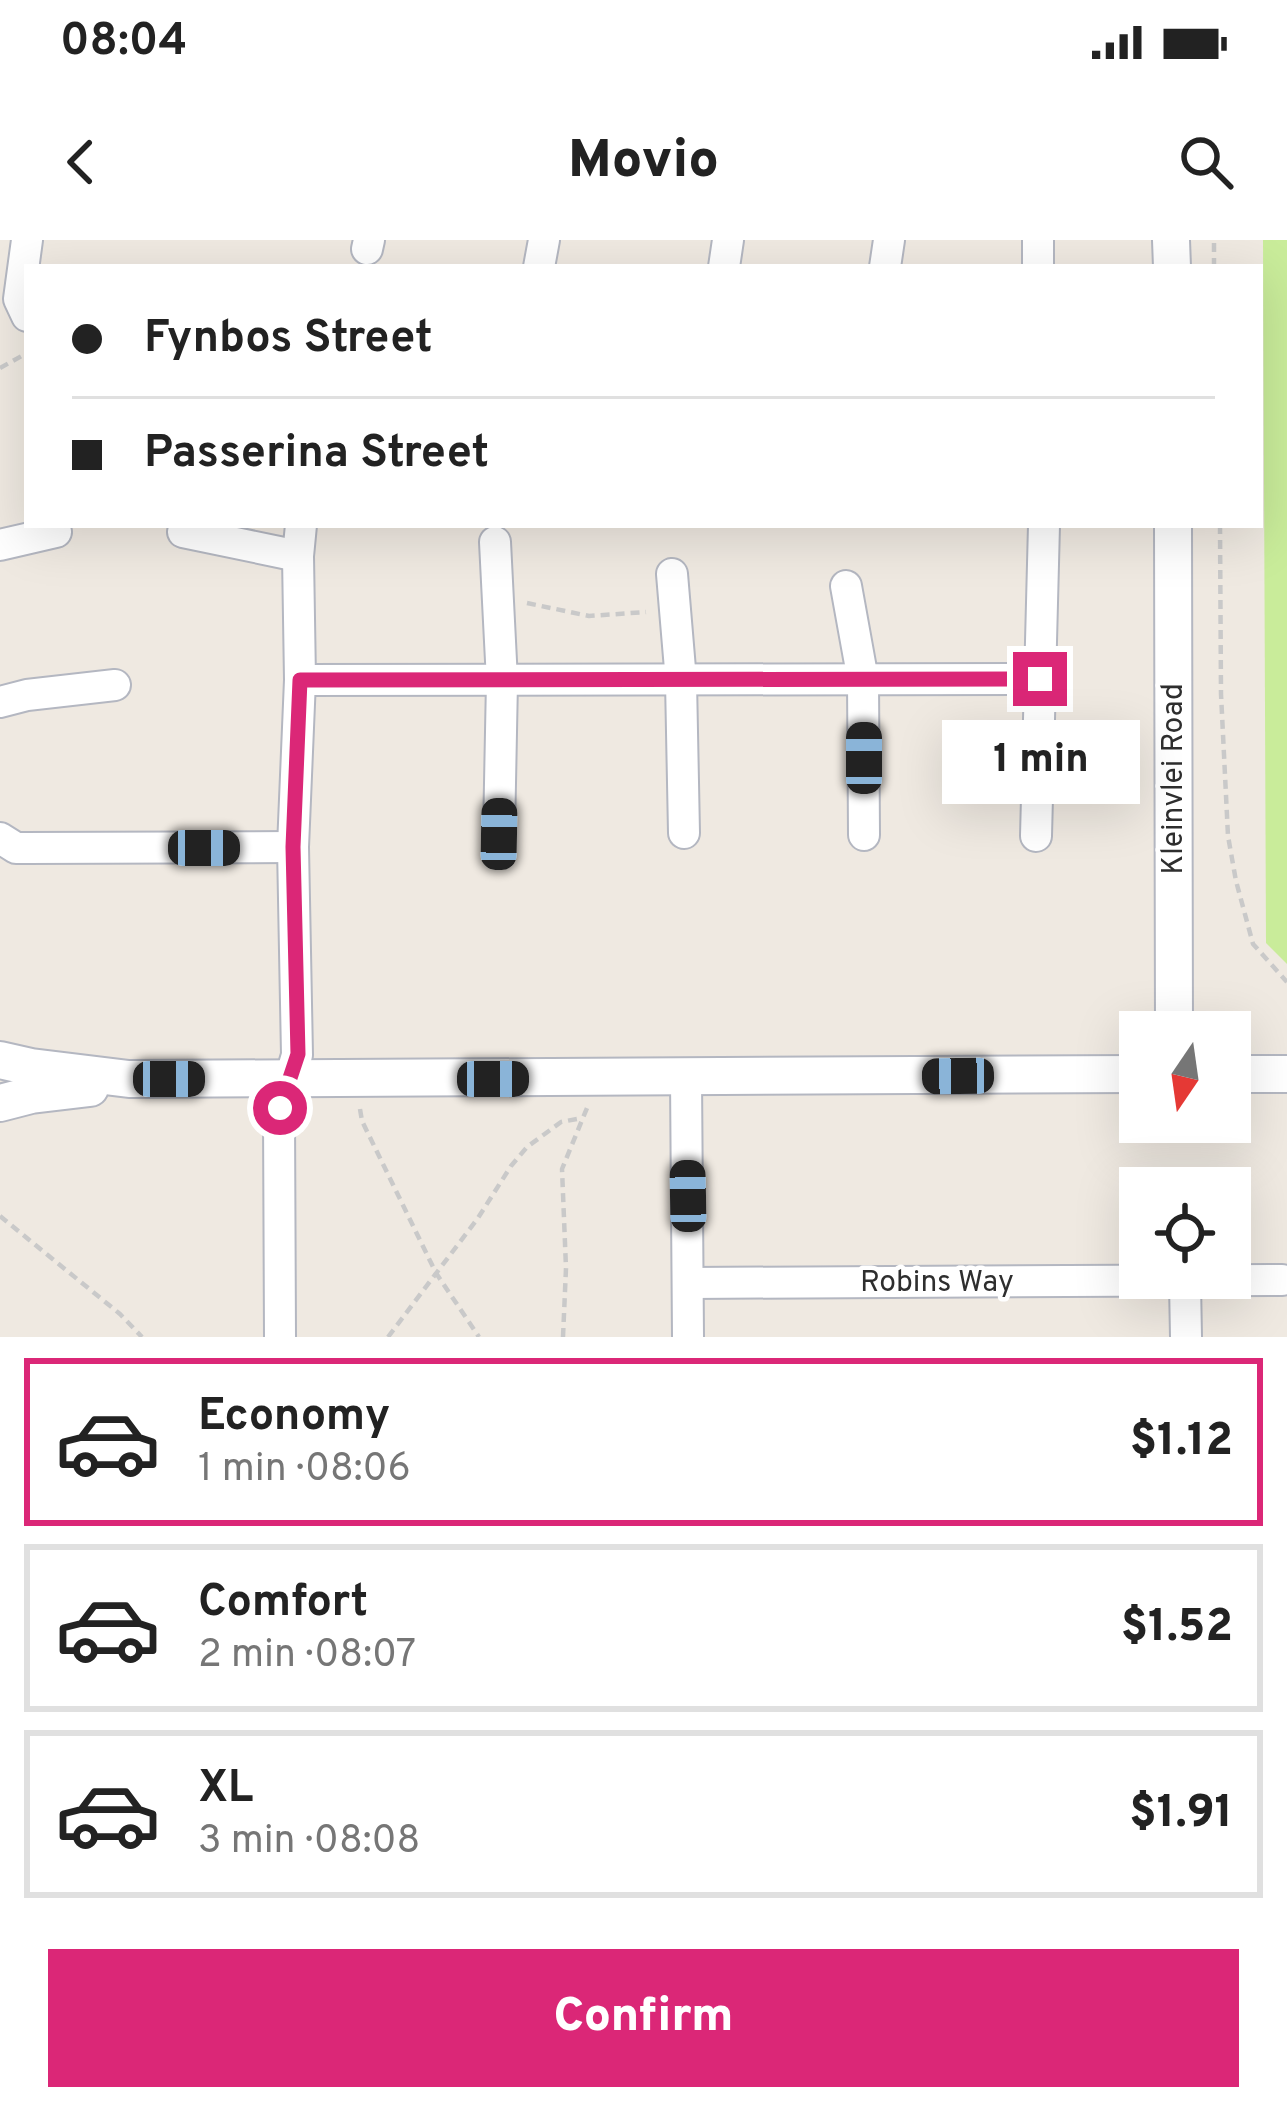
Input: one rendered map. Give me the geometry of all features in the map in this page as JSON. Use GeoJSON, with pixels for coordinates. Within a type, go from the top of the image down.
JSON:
{"type":"FeatureCollection","features":[{"type":"Feature","properties":{"kind":"street"},"geometry":{"type":"LineString","coordinates":[[24,310],[19,299],[27,240]]}},
{"type":"Feature","properties":{"kind":"street"},"geometry":{"type":"LineString","coordinates":[[1036,836],[1044,528]]}},
{"type":"Feature","properties":{"kind":"street","name":"Kleinvlei Road"},"geometry":{"type":"LineString","coordinates":[[1173,528],[1174,1011]]}},
{"type":"Feature","properties":{"kind":"street"},"geometry":{"type":"LineString","coordinates":[[0,545],[56,532]]}},
{"type":"Feature","properties":{"kind":"street"},"geometry":{"type":"LineString","coordinates":[[183,532],[299,540],[300,680],[293,847],[298,1054],[279,1116],[280,1337]]}},
{"type":"Feature","properties":{"kind":"street"},"geometry":{"type":"LineString","coordinates":[[495,542],[502,681],[499,834]]}},
{"type":"Feature","properties":{"kind":"street"},"geometry":{"type":"LineString","coordinates":[[672,574],[681,681],[684,833]]}},
{"type":"Feature","properties":{"kind":"street"},"geometry":{"type":"LineString","coordinates":[[846,586],[863,680],[864,836]]}},
{"type":"Feature","properties":{"kind":"street"},"geometry":{"type":"LineString","coordinates":[[300,680],[1040,679]]}},
{"type":"Feature","properties":{"kind":"street"},"geometry":{"type":"LineString","coordinates":[[0,702],[115,685]]}},
{"type":"Feature","properties":{"kind":"street"},"geometry":{"type":"LineString","coordinates":[[0,838],[16,848],[293,847]]}},
{"type":"Feature","properties":{"kind":"street"},"geometry":{"type":"LineString","coordinates":[[0,1060],[129,1079],[1119,1074]]}},
{"type":"Feature","properties":{"kind":"street"},"geometry":{"type":"LineString","coordinates":[[1251,1074],[1287,1073]]}},
{"type":"Feature","properties":{"kind":"street"},"geometry":{"type":"LineString","coordinates":[[686,1078],[688,1337]]}},
{"type":"Feature","properties":{"kind":"street"},"geometry":{"type":"LineString","coordinates":[[0,1103],[129,1079]]}},
{"type":"Feature","properties":{"kind":"street","name":"Robins Way"},"geometry":{"type":"LineString","coordinates":[[1251,1281],[1282,1280]]}},
{"type":"Feature","properties":{"kind":"street","name":"Robins Way"},"geometry":{"type":"LineString","coordinates":[[689,1283],[1119,1282]]}},
{"type":"Feature","properties":{"kind":"street"},"geometry":{"type":"LineString","coordinates":[[1185,1299],[1186,1337]]}},
{"type":"Feature","properties":{"kind":"path"},"geometry":{"type":"LineString","coordinates":[[1220,528],[1228,836],[1253,944],[1287,982]]}},
{"type":"Feature","properties":{"kind":"path"},"geometry":{"type":"LineString","coordinates":[[498,599],[589,616],[675,608]]}},
{"type":"Feature","properties":{"kind":"path"},"geometry":{"type":"LineString","coordinates":[[563,1337],[562,1169],[591,1098]]}},
{"type":"Feature","properties":{"kind":"path"},"geometry":{"type":"LineString","coordinates":[[358,1099],[362,1121],[436,1273],[479,1337]]}},
{"type":"Feature","properties":{"kind":"path"},"geometry":{"type":"LineString","coordinates":[[388,1337],[526,1147],[561,1122],[582,1118]]}},
{"type":"Feature","properties":{"kind":"path"},"geometry":{"type":"LineString","coordinates":[[0,1216],[142,1337]]}},
{"type":"Feature","properties":{"kind":"green space"},"geometry":{"type":"Polygon","coordinates":[[[1263,240],[1287,240],[1287,964],[1266,943],[1263,240]]]}},
{"type":"Feature","properties":{"kind":"route"},"geometry":{"type":"LineString","coordinates":[[280,1108],[298,1054],[293,847],[300,680],[1040,679]]}}]}
